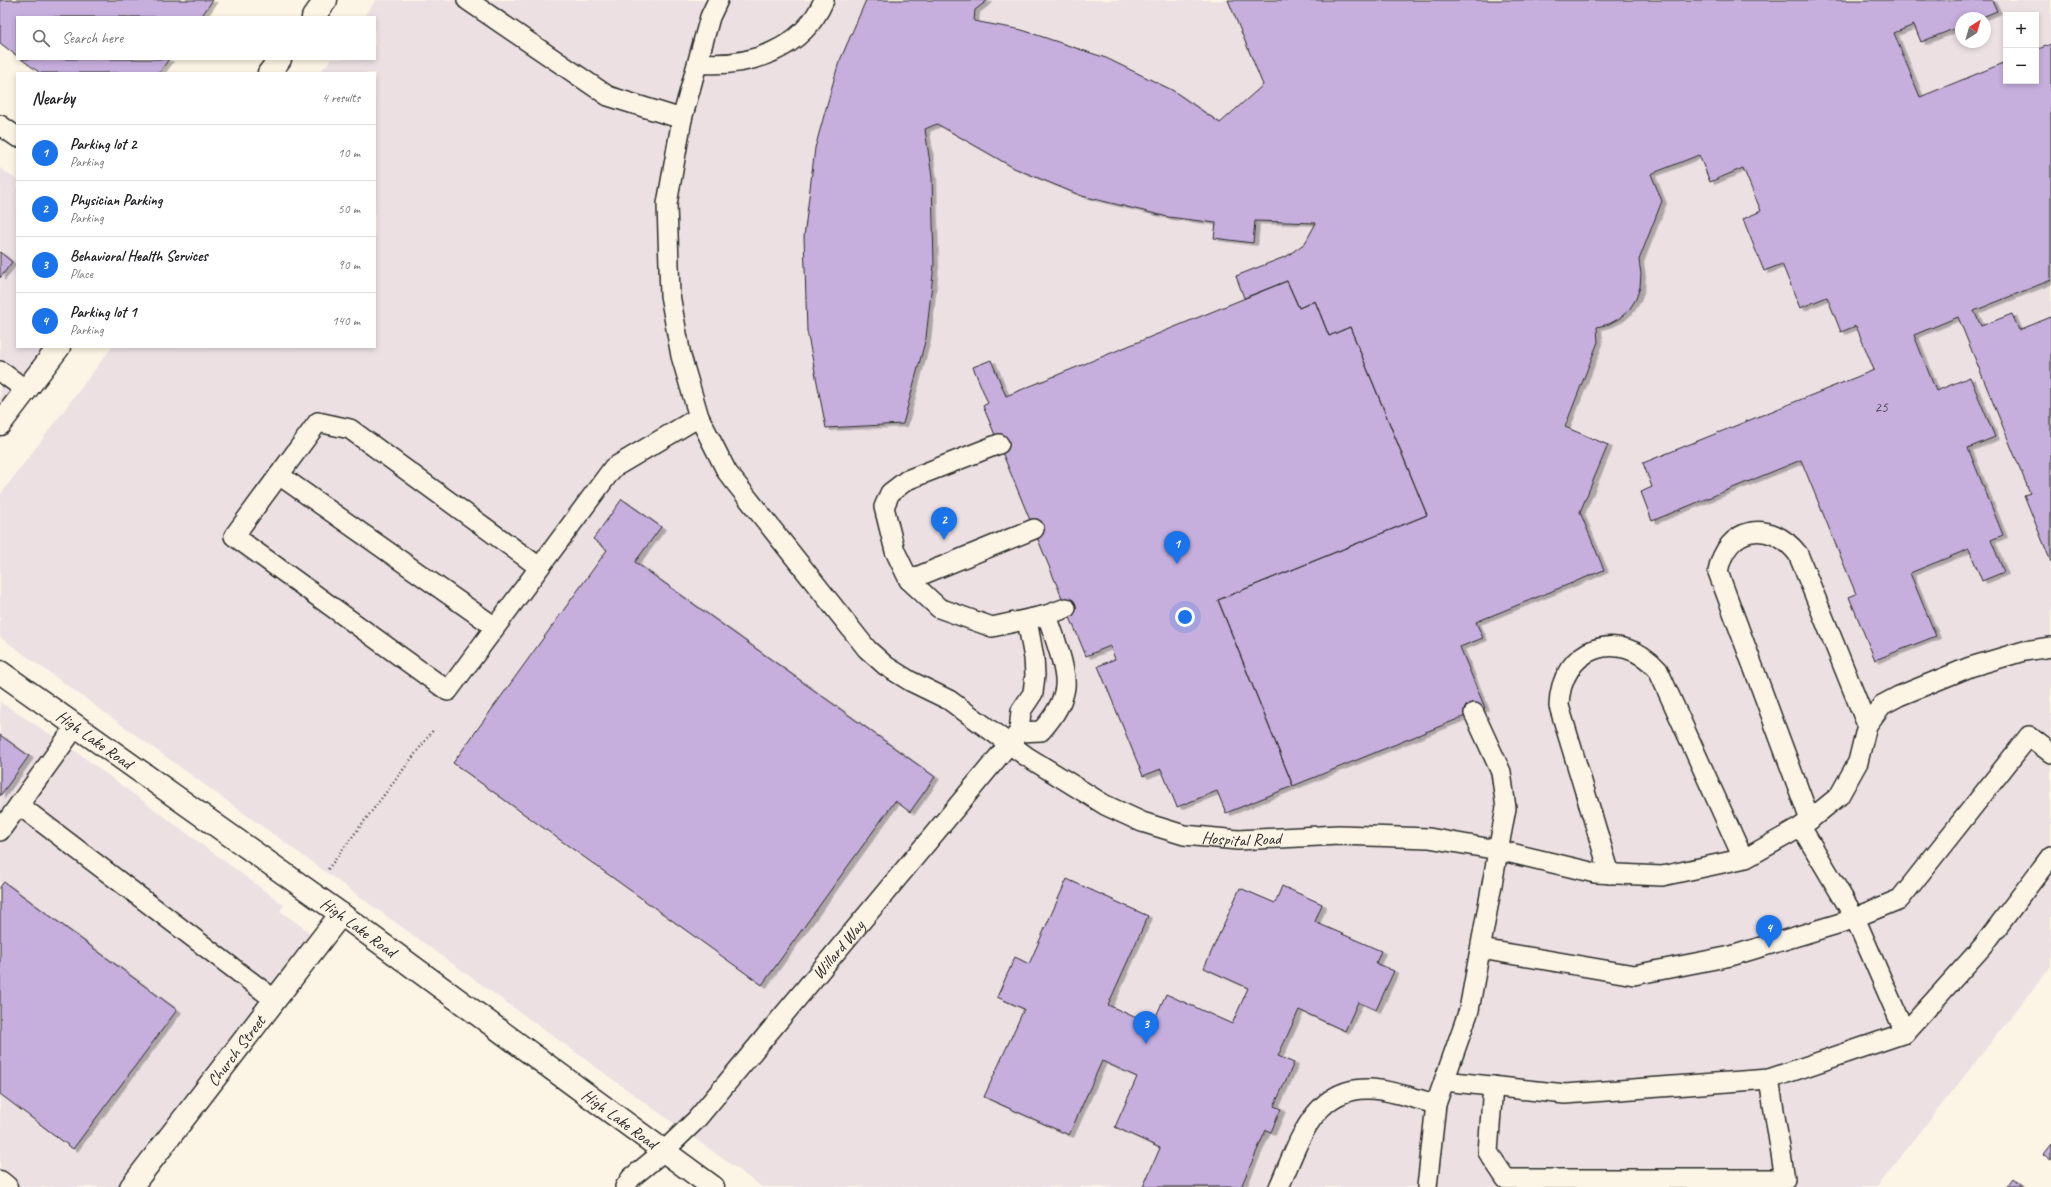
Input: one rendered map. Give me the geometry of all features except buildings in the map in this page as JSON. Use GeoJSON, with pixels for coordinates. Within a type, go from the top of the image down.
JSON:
{"type":"FeatureCollection","features":[{"type":"Feature","properties":{"kind":"street"},"geometry":{"type":"LineString","coordinates":[[314,16],[326,0]]}},
{"type":"Feature","properties":{"kind":"street"},"geometry":{"type":"LineString","coordinates":[[270,72],[279,60]]}},
{"type":"Feature","properties":{"kind":"street"},"geometry":{"type":"LineString","coordinates":[[0,424],[58,348]]}},
{"type":"Feature","properties":{"kind":"street","name":"High Lake Road"},"geometry":{"type":"LineString","coordinates":[[0,672],[341,914],[713,1187]]}},
{"type":"Feature","properties":{"kind":"street","name":"Church Street"},"geometry":{"type":"LineString","coordinates":[[131,1187],[341,914]]}},
{"type":"Feature","properties":{"kind":"street"},"geometry":{"type":"LineString","coordinates":[[0,1182],[6,1187]]}},
{"type":"Feature","properties":{"kind":"lane"},"geometry":{"type":"LineString","coordinates":[[467,0],[608,96],[682,119]]}},
{"type":"Feature","properties":{"kind":"lane","name":"Hospital Road"},"geometry":{"type":"LineString","coordinates":[[718,0],[710,17],[682,119],[668,200],[670,295],[681,356],[699,417],[727,472],[867,649],[886,666],[904,678],[949,700],[1013,738],[1104,806],[1142,822],[1184,835],[1238,840],[1338,835],[1429,838],[1498,850],[1595,873],[1662,876],[1743,858],[1805,823],[1839,796],[1858,762],[1867,725]]}},
{"type":"Feature","properties":{"kind":"lane"},"geometry":{"type":"LineString","coordinates":[[698,63],[720,66],[742,63],[765,56],[786,44],[805,29],[820,10],[824,0]]}},
{"type":"Feature","properties":{"kind":"lane"},"geometry":{"type":"LineString","coordinates":[[0,125],[16,137]]}},
{"type":"Feature","properties":{"kind":"lane"},"geometry":{"type":"LineString","coordinates":[[0,371],[26,390]]}},
{"type":"Feature","properties":{"kind":"lane"},"geometry":{"type":"LineString","coordinates":[[540,567],[350,429],[318,422],[234,536],[448,691],[495,627],[540,567],[613,468],[699,417]]}},
{"type":"Feature","properties":{"kind":"lane"},"geometry":{"type":"LineString","coordinates":[[998,444],[907,480],[890,493],[884,507],[895,551],[909,580],[939,608],[992,627],[1047,615],[1066,608]]}},
{"type":"Feature","properties":{"kind":"lane"},"geometry":{"type":"LineString","coordinates":[[279,475],[495,627]]}},
{"type":"Feature","properties":{"kind":"lane"},"geometry":{"type":"LineString","coordinates":[[909,580],[1034,529]]}},
{"type":"Feature","properties":{"kind":"lane"},"geometry":{"type":"LineString","coordinates":[[1905,1033],[1855,918],[1805,823],[1718,572],[1723,554],[1736,539],[1748,533],[1762,531],[1776,534],[1789,542],[1798,554],[1867,725],[1882,706],[1899,696],[1970,667],[2024,651],[2051,647]]}},
{"type":"Feature","properties":{"kind":"lane"},"geometry":{"type":"LineString","coordinates":[[1013,738],[1041,731],[1054,716],[1065,687],[1062,662],[1047,615]]}},
{"type":"Feature","properties":{"kind":"lane"},"geometry":{"type":"LineString","coordinates":[[1013,738],[1021,711],[1033,693],[1035,675],[1034,658],[1027,620]]}},
{"type":"Feature","properties":{"kind":"lane"},"geometry":{"type":"LineString","coordinates":[[1610,874],[1559,706],[1562,680],[1569,668],[1580,657],[1593,649],[1607,646],[1622,646],[1635,651],[1648,659],[1658,670],[1743,858]]}},
{"type":"Feature","properties":{"kind":"lane"},"geometry":{"type":"LineString","coordinates":[[1427,1187],[1436,1104],[1469,1010],[1506,808],[1502,772],[1474,713]]}},
{"type":"Feature","properties":{"kind":"lane"},"geometry":{"type":"LineString","coordinates":[[0,831],[76,726]]}},
{"type":"Feature","properties":{"kind":"lane"},"geometry":{"type":"LineString","coordinates":[[1480,949],[1634,975],[1731,956],[1855,918],[1900,898],[2029,736],[2051,753]]}},
{"type":"Feature","properties":{"kind":"lane","name":"Willard Way"},"geometry":{"type":"LineString","coordinates":[[625,1187],[631,1178],[664,1151],[696,1120],[1013,738]]}},
{"type":"Feature","properties":{"kind":"lane"},"geometry":{"type":"LineString","coordinates":[[19,805],[275,1000]]}},
{"type":"Feature","properties":{"kind":"lane"},"geometry":{"type":"LineString","coordinates":[[1444,1081],[1565,1094],[1770,1079],[1905,1033],[1983,946],[2051,856]]}},
{"type":"Feature","properties":{"kind":"lane"},"geometry":{"type":"LineString","coordinates":[[1493,1086],[1488,1152],[1506,1179],[1733,1183],[1785,1179],[1770,1079]]}},
{"type":"Feature","properties":{"kind":"lane"},"geometry":{"type":"LineString","coordinates":[[1279,1187],[1301,1138],[1315,1114],[1332,1097],[1350,1090],[1371,1089],[1436,1104]]}},
{"type":"Feature","properties":{"kind":"path"},"geometry":{"type":"LineString","coordinates":[[328,869],[434,729]]}},
{"type":"Feature","properties":{"kind":"shaded area"},"geometry":{"type":"Polygon","coordinates":[[[376,0],[2051,0],[2051,966],[1877,1187],[762,1187],[0,637],[0,495],[111,348],[376,348],[376,72],[321,72],[330,60],[376,60],[376,16],[364,16],[376,0]]]}},
{"type":"Feature","properties":{"kind":"shaded area"},"geometry":{"type":"Polygon","coordinates":[[[0,168],[16,179],[16,348],[49,348],[0,413],[0,168]]]}},
{"type":"Feature","properties":{"kind":"shaded area"},"geometry":{"type":"Polygon","coordinates":[[[0,702],[67,745],[284,905],[280,911],[315,936],[131,1187],[11,1187],[0,1178],[0,702]]]}},
{"type":"Feature","properties":{"kind":"place","name":"Physician Parking"},"geometry":{"type":"Point","coordinates":[944,540]}},
{"type":"Feature","properties":{"kind":"place","name":"Parking lot 2"},"geometry":{"type":"Point","coordinates":[1177,564]}},
{"type":"Feature","properties":{"kind":"place","name":"Parking lot 1"},"geometry":{"type":"Point","coordinates":[1769,948]}},
{"type":"Feature","properties":{"kind":"place","name":"Behavioral Health Services"},"geometry":{"type":"Point","coordinates":[1146,1044]}}]}
